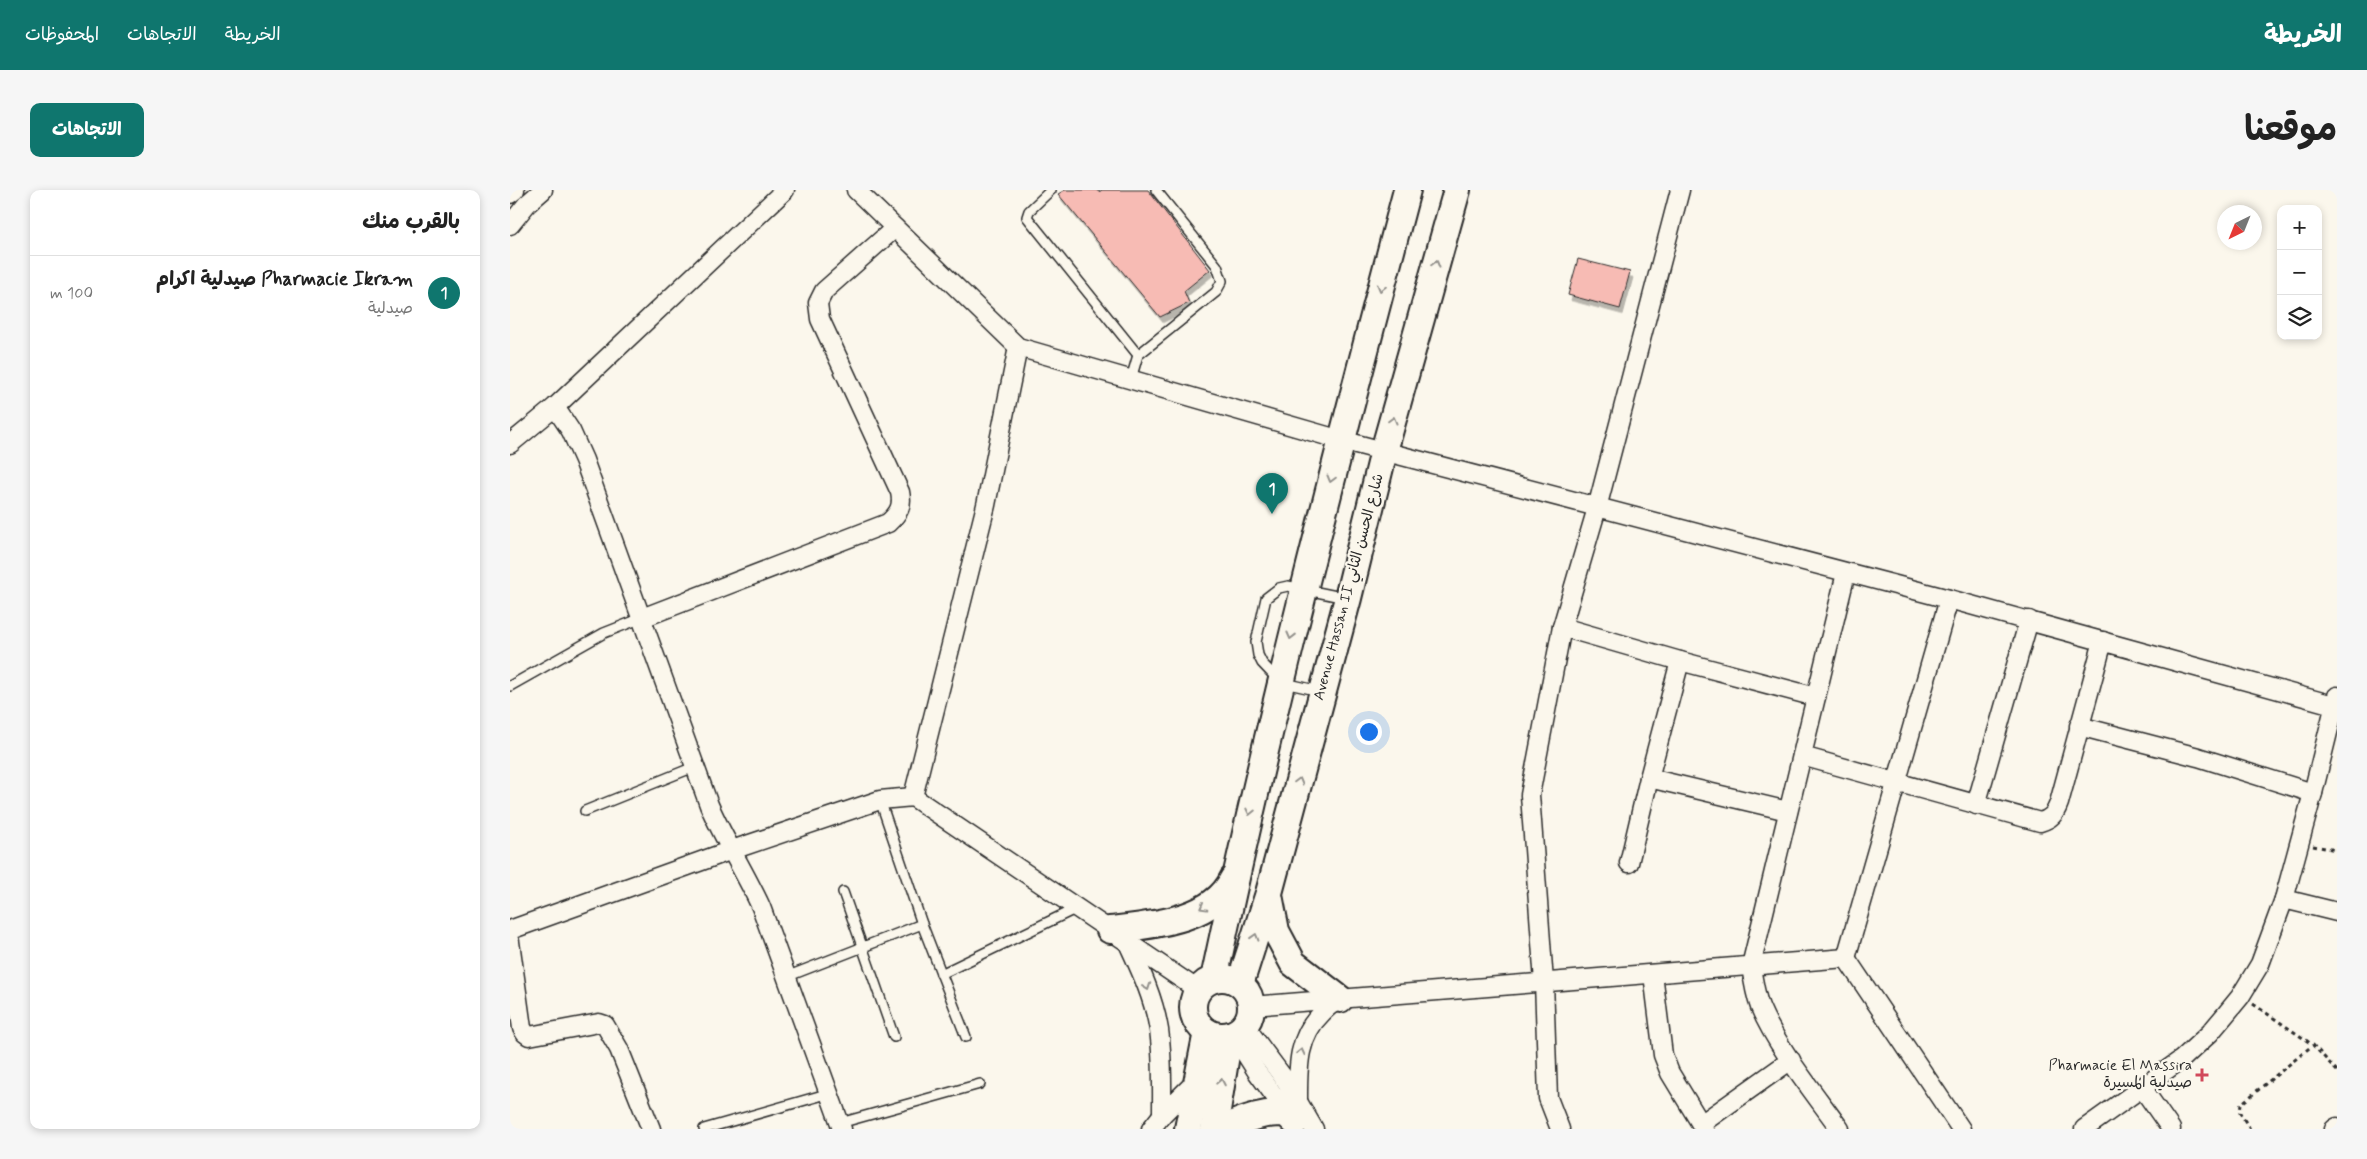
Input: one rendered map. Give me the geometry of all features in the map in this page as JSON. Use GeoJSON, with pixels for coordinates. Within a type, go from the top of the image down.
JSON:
{"type":"FeatureCollection","features":[{"type":"Feature","properties":{"kind":"street"},"geometry":{"type":"LineString","coordinates":[[510,194],[515,190]]}},
{"type":"Feature","properties":{"kind":"street"},"geometry":{"type":"LineString","coordinates":[[510,225],[527,204],[543,190]]}},
{"type":"Feature","properties":{"kind":"street"},"geometry":{"type":"LineString","coordinates":[[510,444],[554,406],[785,190]]}},
{"type":"Feature","properties":{"kind":"street"},"geometry":{"type":"LineString","coordinates":[[856,190],[1018,347],[1341,440],[2336,702],[2314,793],[2284,899],[2260,964],[2240,997],[2210,1032],[2182,1059],[2143,1089],[2084,1129]]}},
{"type":"Feature","properties":{"kind":"street"},"geometry":{"type":"LineString","coordinates":[[1407,190],[1302,589],[1236,874],[1206,984],[1193,1000],[1196,1020],[1234,1020],[1345,998],[1846,958]]}},
{"type":"Feature","properties":{"kind":"street","name":"Avenue Hassan II شارع الحسن الثاني"},"geometry":{"type":"LineString","coordinates":[[1234,1020],[1348,598],[1384,451],[1457,190]]}},
{"type":"Feature","properties":{"kind":"street"},"geometry":{"type":"LineString","coordinates":[[1560,1129],[1548,1098],[1544,982],[1530,795],[1562,626],[1597,508],[1680,190]]}},
{"type":"Feature","properties":{"kind":"street"},"geometry":{"type":"LineString","coordinates":[[642,618],[888,523],[897,514],[902,504],[900,492],[820,319],[818,302],[824,291],[895,228]]}},
{"type":"Feature","properties":{"kind":"street"},"geometry":{"type":"LineString","coordinates":[[913,797],[986,505],[1018,347]]}},
{"type":"Feature","properties":{"kind":"street"},"geometry":{"type":"LineString","coordinates":[[554,406],[571,431],[584,460],[694,767],[720,832],[732,850],[761,907],[841,1126]]}},
{"type":"Feature","properties":{"kind":"street"},"geometry":{"type":"LineString","coordinates":[[1840,1129],[1791,1060],[1761,1008],[1754,990],[1751,966],[1846,573]]}},
{"type":"Feature","properties":{"kind":"street"},"geometry":{"type":"LineString","coordinates":[[1949,599],[1846,958],[1961,1129]]}},
{"type":"Feature","properties":{"kind":"street"},"geometry":{"type":"LineString","coordinates":[[1976,805],[2028,620]]}},
{"type":"Feature","properties":{"kind":"street"},"geometry":{"type":"LineString","coordinates":[[1562,626],[1680,661],[1816,697]]}},
{"type":"Feature","properties":{"kind":"street"},"geometry":{"type":"LineString","coordinates":[[1802,756],[2040,822],[2052,817],[2059,804],[2103,641]]}},
{"type":"Feature","properties":{"kind":"street"},"geometry":{"type":"LineString","coordinates":[[1629,863],[1648,778],[1680,661]]}},
{"type":"Feature","properties":{"kind":"street"},"geometry":{"type":"LineString","coordinates":[[2079,726],[2198,757],[2314,793]]}},
{"type":"Feature","properties":{"kind":"street"},"geometry":{"type":"LineString","coordinates":[[1648,778],[1788,811]]}},
{"type":"Feature","properties":{"kind":"street"},"geometry":{"type":"LineString","coordinates":[[510,930],[732,850],[880,800],[913,797],[1119,936],[1206,984],[1228,978],[1234,1020],[1261,1078],[1302,1120]]}},
{"type":"Feature","properties":{"kind":"street"},"geometry":{"type":"LineString","coordinates":[[1119,936],[1198,911],[1227,891],[1236,874]]}},
{"type":"Feature","properties":{"kind":"street"},"geometry":{"type":"LineString","coordinates":[[1269,893],[1276,931],[1293,963],[1345,998]]}},
{"type":"Feature","properties":{"kind":"street"},"geometry":{"type":"LineString","coordinates":[[2284,899],[2337,912]]}},
{"type":"Feature","properties":{"kind":"street"},"geometry":{"type":"LineString","coordinates":[[1119,936],[1153,1002],[1159,1029],[1162,1059],[1162,1115]]}},
{"type":"Feature","properties":{"kind":"street"},"geometry":{"type":"LineString","coordinates":[[510,942],[524,1033],[529,1036],[599,1022],[604,1024],[619,1049],[651,1129]]}},
{"type":"Feature","properties":{"kind":"street"},"geometry":{"type":"LineString","coordinates":[[1653,974],[1663,1054],[1670,1073],[1703,1127],[1791,1060]]}},
{"type":"Feature","properties":{"kind":"street"},"geometry":{"type":"LineString","coordinates":[[1302,1120],[1298,1063],[1306,1034],[1314,1021],[1334,1002],[1345,998]]}},
{"type":"Feature","properties":{"kind":"street"},"geometry":{"type":"LineString","coordinates":[[1151,1129],[1162,1115],[1196,1081],[1234,1020]]}},
{"type":"Feature","properties":{"kind":"street"},"geometry":{"type":"LineString","coordinates":[[1214,1129],[1234,1020]]}},
{"type":"Feature","properties":{"kind":"street"},"geometry":{"type":"LineString","coordinates":[[1188,1129],[1196,1081]]}},
{"type":"Feature","properties":{"kind":"street"},"geometry":{"type":"LineString","coordinates":[[2143,1089],[2171,1129]]}},
{"type":"Feature","properties":{"kind":"street"},"geometry":{"type":"LineString","coordinates":[[1222,1129],[1247,1118],[1271,1112],[1286,1113],[1302,1120]]}},
{"type":"Feature","properties":{"kind":"lane"},"geometry":{"type":"LineString","coordinates":[[1051,190],[1029,211],[1027,218],[1138,354]]}},
{"type":"Feature","properties":{"kind":"lane"},"geometry":{"type":"LineString","coordinates":[[1131,379],[1138,354],[1216,292],[1222,281],[1217,266],[1156,190]]}},
{"type":"Feature","properties":{"kind":"lane"},"geometry":{"type":"LineString","coordinates":[[1302,589],[1348,598]]}},
{"type":"Feature","properties":{"kind":"lane"},"geometry":{"type":"LineString","coordinates":[[510,686],[604,633],[642,618]]}},
{"type":"Feature","properties":{"kind":"lane"},"geometry":{"type":"LineString","coordinates":[[1280,682],[1322,692]]}},
{"type":"Feature","properties":{"kind":"lane"},"geometry":{"type":"LineString","coordinates":[[585,811],[694,767]]}},
{"type":"Feature","properties":{"kind":"lane"},"geometry":{"type":"LineString","coordinates":[[880,800],[922,924],[966,1037]]}},
{"type":"Feature","properties":{"kind":"lane"},"geometry":{"type":"LineString","coordinates":[[844,892],[894,1037]]}},
{"type":"Feature","properties":{"kind":"lane"},"geometry":{"type":"LineString","coordinates":[[942,974],[1077,908]]}},
{"type":"Feature","properties":{"kind":"lane"},"geometry":{"type":"LineString","coordinates":[[786,977],[863,945],[922,924]]}},
{"type":"Feature","properties":{"kind":"lane"},"geometry":{"type":"LineString","coordinates":[[841,1126],[980,1084]]}},
{"type":"Feature","properties":{"kind":"lane"},"geometry":{"type":"LineString","coordinates":[[704,1129],[830,1093]]}},
{"type":"Feature","properties":{"kind":"path"},"geometry":{"type":"LineString","coordinates":[[2299,844],[2337,850]]}},
{"type":"Feature","properties":{"kind":"path"},"geometry":{"type":"LineString","coordinates":[[2240,997],[2262,1009],[2313,1045],[2337,1071]]}},
{"type":"Feature","properties":{"kind":"path"},"geometry":{"type":"LineString","coordinates":[[2250,1129],[2240,1113],[2240,1104],[2313,1045]]}},
{"type":"Feature","properties":{"kind":"building"},"geometry":{"type":"Polygon","coordinates":[[[1065,190],[1096,190],[1099,192],[1102,190],[1148,190],[1210,270],[1184,291],[1189,303],[1160,317],[1058,194],[1065,190]]]}},
{"type":"Feature","properties":{"kind":"building"},"geometry":{"type":"Polygon","coordinates":[[[1578,259],[1630,272],[1620,309],[1568,295],[1578,259]]]}},
{"type":"Feature","properties":{"kind":"place","name":"Pharmacie Ikram صيدلية اكرام"},"geometry":{"type":"Point","coordinates":[1272,514]}},
{"type":"Feature","properties":{"kind":"place","name":"Pharmacie El Massira صيدلية المسيرة"},"geometry":{"type":"Point","coordinates":[2202,1075]}}]}
